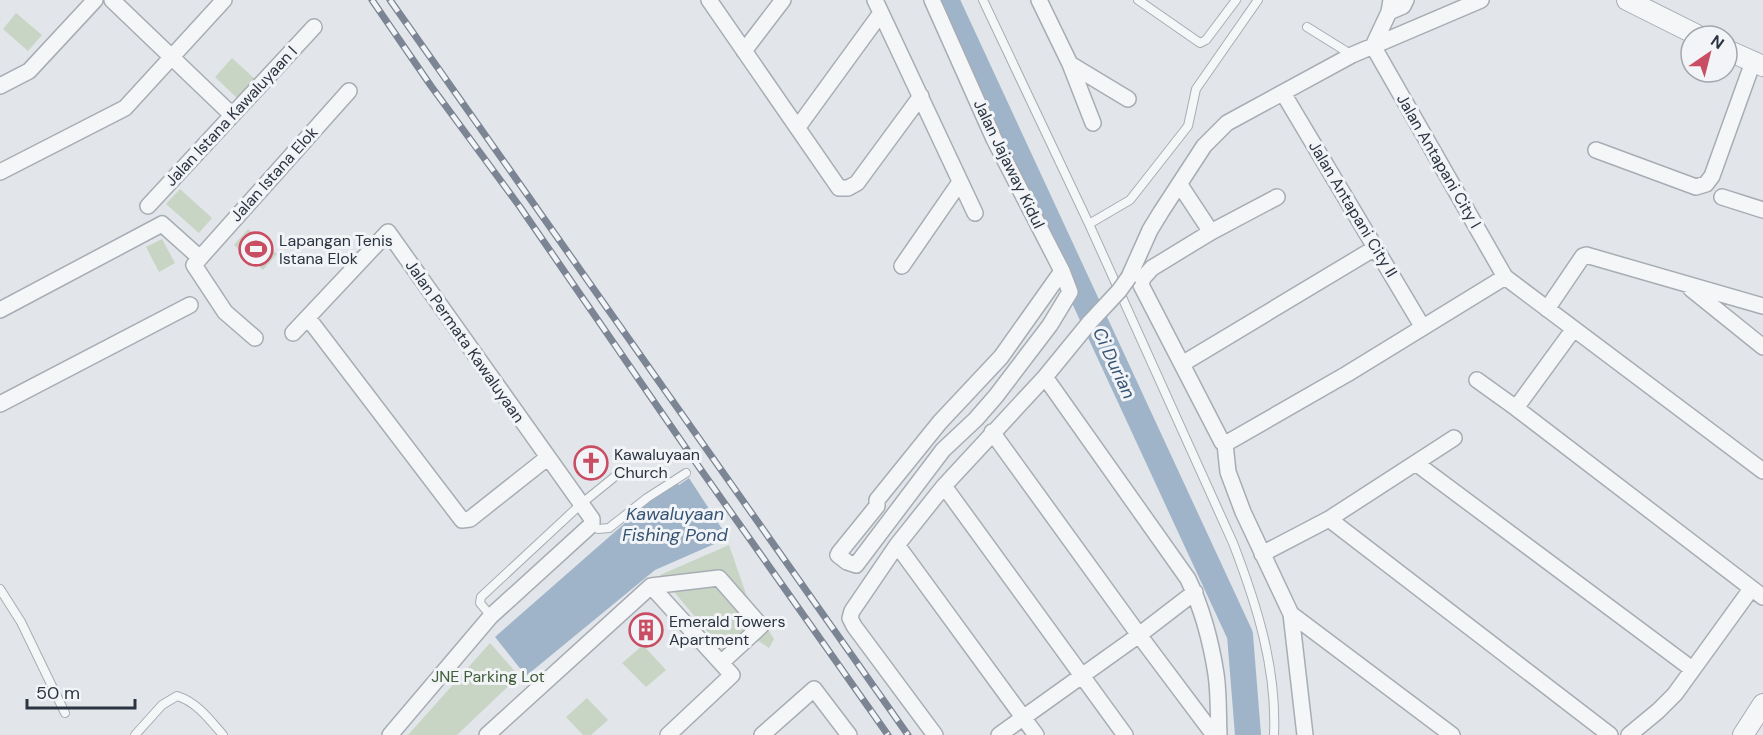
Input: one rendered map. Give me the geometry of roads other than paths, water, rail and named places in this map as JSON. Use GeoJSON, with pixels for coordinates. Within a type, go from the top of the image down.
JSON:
{"type":"FeatureCollection","features":[{"type":"Feature","properties":{"kind":"street"},"geometry":{"type":"LineString","coordinates":[[0,86],[29,71],[95,0]]}},
{"type":"Feature","properties":{"kind":"street"},"geometry":{"type":"LineString","coordinates":[[112,0],[232,115]]}},
{"type":"Feature","properties":{"kind":"street"},"geometry":{"type":"LineString","coordinates":[[0,172],[125,108],[224,0]]}},
{"type":"Feature","properties":{"kind":"street"},"geometry":{"type":"LineString","coordinates":[[709,0],[839,188],[848,188],[857,183],[921,96]]}},
{"type":"Feature","properties":{"kind":"street"},"geometry":{"type":"LineString","coordinates":[[744,51],[783,0]]}},
{"type":"Feature","properties":{"kind":"street","name":"Jalan Jajaway Kidul"},"geometry":{"type":"LineString","coordinates":[[932,0],[994,139],[1062,271],[1070,292],[1050,325],[996,396],[976,419],[943,450],[856,565],[847,562],[838,555],[850,537],[877,506],[877,501],[921,444],[1001,357],[1062,271]]}},
{"type":"Feature","properties":{"kind":"street"},"geometry":{"type":"LineString","coordinates":[[1373,46],[1390,6],[1403,6],[1406,0]]}},
{"type":"Feature","properties":{"kind":"street"},"geometry":{"type":"LineString","coordinates":[[935,735],[850,618],[852,610],[897,544],[944,486],[1119,291],[1129,277],[1150,230],[1204,146],[1227,123],[1352,55],[1481,0]]}},
{"type":"Feature","properties":{"kind":"street"},"geometry":{"type":"LineString","coordinates":[[1627,0],[1679,26]]}},
{"type":"Feature","properties":{"kind":"street"},"geometry":{"type":"LineString","coordinates":[[1040,1],[1070,64],[1093,123]]}},
{"type":"Feature","properties":{"kind":"street"},"geometry":{"type":"LineString","coordinates":[[798,127],[878,7]]}},
{"type":"Feature","properties":{"kind":"street"},"geometry":{"type":"LineString","coordinates":[[878,7],[975,213]]}},
{"type":"Feature","properties":{"kind":"street","name":"Jalan Istana Kawaluyaan I"},"geometry":{"type":"LineString","coordinates":[[147,206],[315,27]]}},
{"type":"Feature","properties":{"kind":"street","name":"Jalan Antapani City I"},"geometry":{"type":"LineString","coordinates":[[1373,46],[1504,277]]}},
{"type":"Feature","properties":{"kind":"street"},"geometry":{"type":"LineString","coordinates":[[1596,150],[1696,187],[1706,184],[1712,176],[1758,64],[1739,55]]}},
{"type":"Feature","properties":{"kind":"street"},"geometry":{"type":"LineString","coordinates":[[1070,64],[1128,99]]}},
{"type":"Feature","properties":{"kind":"street","name":"Jalan Istana Elok"},"geometry":{"type":"LineString","coordinates":[[200,258],[349,91]]}},
{"type":"Feature","properties":{"kind":"street","name":"Jalan Antapani City II"},"geometry":{"type":"LineString","coordinates":[[1283,93],[1422,326]]}},
{"type":"Feature","properties":{"kind":"street"},"geometry":{"type":"LineString","coordinates":[[902,266],[960,182]]}},
{"type":"Feature","properties":{"kind":"street"},"geometry":{"type":"LineString","coordinates":[[1180,185],[1211,232]]}},
{"type":"Feature","properties":{"kind":"street"},"geometry":{"type":"LineString","coordinates":[[1722,196],[1763,210]]}},
{"type":"Feature","properties":{"kind":"street"},"geometry":{"type":"LineString","coordinates":[[1277,197],[1211,232],[1152,268],[1143,278],[1141,285],[1225,444],[1228,472],[1243,512],[1291,614],[1305,735]]}},
{"type":"Feature","properties":{"kind":"street"},"geometry":{"type":"LineString","coordinates":[[0,310],[162,224],[200,258],[194,265],[225,312],[255,338]]}},
{"type":"Feature","properties":{"kind":"street","name":"Jalan Permata Kawaluyaan"},"geometry":{"type":"LineString","coordinates":[[293,333],[388,232],[581,504],[592,523]]}},
{"type":"Feature","properties":{"kind":"street"},"geometry":{"type":"LineString","coordinates":[[1182,364],[1375,248]]}},
{"type":"Feature","properties":{"kind":"street"},"geometry":{"type":"LineString","coordinates":[[1547,309],[1583,256],[1586,255],[1686,286],[1763,306]]}},
{"type":"Feature","properties":{"kind":"street"},"geometry":{"type":"LineString","coordinates":[[1225,444],[1347,374],[1504,277],[1763,471]]}},
{"type":"Feature","properties":{"kind":"street"},"geometry":{"type":"LineString","coordinates":[[1686,286],[1763,346]]}},
{"type":"Feature","properties":{"kind":"street"},"geometry":{"type":"LineString","coordinates":[[0,404],[190,304]]}},
{"type":"Feature","properties":{"kind":"street"},"geometry":{"type":"LineString","coordinates":[[308,318],[462,520],[470,519],[547,458]]}},
{"type":"Feature","properties":{"kind":"street"},"geometry":{"type":"LineString","coordinates":[[1516,408],[1573,330]]}},
{"type":"Feature","properties":{"kind":"street"},"geometry":{"type":"LineString","coordinates":[[1045,376],[1182,569],[1195,592],[1216,675],[1219,735]]}},
{"type":"Feature","properties":{"kind":"street"},"geometry":{"type":"LineString","coordinates":[[1477,380],[1757,593],[1692,669],[1675,694],[1659,711],[1629,735]]}},
{"type":"Feature","properties":{"kind":"street"},"geometry":{"type":"LineString","coordinates":[[992,432],[1214,735]]}},
{"type":"Feature","properties":{"kind":"street"},"geometry":{"type":"LineString","coordinates":[[1262,554],[1329,519],[1454,438]]}},
{"type":"Feature","properties":{"kind":"street"},"geometry":{"type":"LineString","coordinates":[[1417,464],[1692,669]]}},
{"type":"Feature","properties":{"kind":"street"},"geometry":{"type":"LineString","coordinates":[[944,486],[1125,735]]}},
{"type":"Feature","properties":{"kind":"street"},"geometry":{"type":"LineString","coordinates":[[1329,519],[1610,735]]}},
{"type":"Feature","properties":{"kind":"street"},"geometry":{"type":"LineString","coordinates":[[390,735],[491,615],[592,523]]}},
{"type":"Feature","properties":{"kind":"street"},"geometry":{"type":"LineString","coordinates":[[897,544],[1036,735]]}},
{"type":"Feature","properties":{"kind":"street"},"geometry":{"type":"LineString","coordinates":[[488,735],[651,586],[718,578],[761,626],[721,663]]}},
{"type":"Feature","properties":{"kind":"street"},"geometry":{"type":"LineString","coordinates":[[651,586],[732,675],[668,735]]}},
{"type":"Feature","properties":{"kind":"street"},"geometry":{"type":"LineString","coordinates":[[999,735],[1195,592]]}},
{"type":"Feature","properties":{"kind":"street"},"geometry":{"type":"LineString","coordinates":[[1291,614],[1452,735]]}},
{"type":"Feature","properties":{"kind":"street"},"geometry":{"type":"LineString","coordinates":[[762,735],[812,690],[816,690],[849,735]]}},
{"type":"Feature","properties":{"kind":"street"},"geometry":{"type":"LineString","coordinates":[[1743,735],[1763,704]]}},
{"type":"Feature","properties":{"kind":"lane"},"geometry":{"type":"LineString","coordinates":[[983,0],[1089,224],[1233,543],[1265,638],[1271,680],[1274,735]]}},
{"type":"Feature","properties":{"kind":"lane"},"geometry":{"type":"LineString","coordinates":[[1138,0],[1200,44],[1206,40],[1236,0]]}},
{"type":"Feature","properties":{"kind":"lane"},"geometry":{"type":"LineString","coordinates":[[1089,224],[1130,200],[1188,126],[1196,89],[1258,0]]}},
{"type":"Feature","properties":{"kind":"lane"},"geometry":{"type":"LineString","coordinates":[[1307,27],[1352,55]]}},
{"type":"Feature","properties":{"kind":"lane"},"geometry":{"type":"LineString","coordinates":[[592,523],[598,529],[609,528],[686,473]]}},
{"type":"Feature","properties":{"kind":"lane"},"geometry":{"type":"LineString","coordinates":[[491,615],[480,603],[480,597],[581,504],[618,474]]}},
{"type":"Feature","properties":{"kind":"lane"},"geometry":{"type":"LineString","coordinates":[[0,589],[21,622],[65,713]]}},
{"type":"Feature","properties":{"kind":"lane"},"geometry":{"type":"LineString","coordinates":[[135,735],[162,705],[177,696],[187,699],[204,713],[223,735]]}},
{"type":"Feature","properties":{"kind":"water","name":"Kawaluyaan Fishing Pond"},"geometry":{"type":"Polygon","coordinates":[[[689,478],[728,538],[655,570],[526,676],[495,637],[674,480],[679,485],[689,478]]]}},
{"type":"Feature","properties":{"kind":"waterway","name":"Ci Durian"},"geometry":{"type":"LineString","coordinates":[[946,0],[1240,635],[1248,735]]}},
{"type":"Feature","properties":{"kind":"railway"},"geometry":{"type":"LineString","coordinates":[[372,0],[431,86],[520,207],[699,467],[888,735]]}},
{"type":"Feature","properties":{"kind":"railway"},"geometry":{"type":"LineString","coordinates":[[390,0],[908,735]]}},
{"type":"Feature","properties":{"kind":"place","name":"Lapangan Tenis Istana Elok"},"geometry":{"type":"Point","coordinates":[256,249]}},
{"type":"Feature","properties":{"kind":"place","name":"Kawaluyaan Church"},"geometry":{"type":"Point","coordinates":[591,463]}},
{"type":"Feature","properties":{"kind":"place","name":"Emerald Towers Apartment"},"geometry":{"type":"Point","coordinates":[646,630]}},
{"type":"Feature","properties":{"kind":"park label","name":"JNE Parking Lot"},"geometry":{"type":"Point","coordinates":[488,676]}}]}
